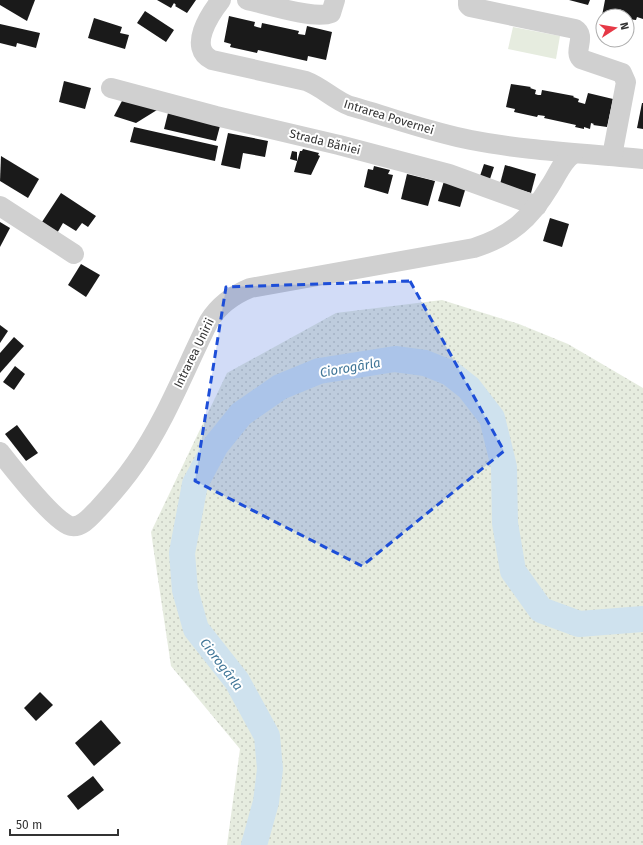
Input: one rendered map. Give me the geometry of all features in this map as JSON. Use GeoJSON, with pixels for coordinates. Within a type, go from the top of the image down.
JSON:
{"type":"FeatureCollection","features":[{"type":"Feature","properties":{"kind":"street","name":"Intrarea Povernei"},"geometry":{"type":"LineString","coordinates":[[221,0],[212,13],[201,36],[203,51],[206,56],[212,60],[306,81],[320,87],[340,102],[350,106],[447,134],[485,142],[573,154],[643,159]]}},
{"type":"Feature","properties":{"kind":"street"},"geometry":{"type":"LineString","coordinates":[[247,0],[303,13],[322,15],[331,13],[335,0]]}},
{"type":"Feature","properties":{"kind":"street"},"geometry":{"type":"LineString","coordinates":[[467,1],[470,7],[575,29],[580,34],[578,54],[580,59],[622,73],[626,82],[612,156]]}},
{"type":"Feature","properties":{"kind":"street","name":"Strada Băniei"},"geometry":{"type":"LineString","coordinates":[[111,88],[216,116],[339,145],[449,174],[537,206]]}},
{"type":"Feature","properties":{"kind":"street","name":"Intrarea Unirii"},"geometry":{"type":"LineString","coordinates":[[0,452],[42,503],[64,524],[71,526],[78,525],[91,516],[107,499],[136,463],[168,405],[209,321],[219,307],[239,293],[250,288],[474,248],[505,235],[520,224],[537,206],[566,159],[573,154]]}},
{"type":"Feature","properties":{"kind":"street"},"geometry":{"type":"LineString","coordinates":[[0,206],[74,254]]}},
{"type":"Feature","properties":{"kind":"highlighted area"},"geometry":{"type":"Polygon","coordinates":[[[410,281],[504,451],[362,566],[195,481],[226,287],[410,281]]]}},
{"type":"Feature","properties":{"kind":"shaded area"},"geometry":{"type":"Polygon","coordinates":[[[513,27],[560,36],[556,59],[508,49],[513,27]]]}},
{"type":"Feature","properties":{"kind":"shaded area"},"geometry":{"type":"Polygon","coordinates":[[[442,300],[519,324],[568,344],[643,388],[643,845],[227,845],[240,749],[171,666],[151,532],[227,373],[336,313],[442,300]]]}},
{"type":"Feature","properties":{"kind":"building"},"geometry":{"type":"Polygon","coordinates":[[[0,0],[35,0],[27,21],[0,5],[0,0]]]}},
{"type":"Feature","properties":{"kind":"building"},"geometry":{"type":"Polygon","coordinates":[[[157,0],[196,0],[187,13],[175,6],[176,5],[174,3],[171,8],[157,0]]]}},
{"type":"Feature","properties":{"kind":"building"},"geometry":{"type":"Polygon","coordinates":[[[569,0],[590,0],[588,5],[569,0]]]}},
{"type":"Feature","properties":{"kind":"building"},"geometry":{"type":"Polygon","coordinates":[[[605,0],[643,0],[643,19],[637,17],[635,20],[635,8],[603,8],[605,0]]]}},
{"type":"Feature","properties":{"kind":"building"},"geometry":{"type":"Polygon","coordinates":[[[145,11],[174,30],[166,42],[137,23],[145,11]]]}},
{"type":"Feature","properties":{"kind":"building"},"geometry":{"type":"Polygon","coordinates":[[[229,16],[255,22],[254,26],[257,27],[261,28],[262,23],[299,31],[298,34],[305,35],[307,26],[332,32],[326,60],[308,56],[307,61],[258,50],[257,53],[230,47],[231,44],[224,42],[229,16]]]}},
{"type":"Feature","properties":{"kind":"building"},"geometry":{"type":"Polygon","coordinates":[[[94,18],[122,27],[120,33],[129,35],[125,49],[88,38],[94,18]]]}},
{"type":"Feature","properties":{"kind":"building"},"geometry":{"type":"Polygon","coordinates":[[[0,24],[40,33],[36,48],[17,43],[16,47],[0,43],[0,24]]]}},
{"type":"Feature","properties":{"kind":"building"},"geometry":{"type":"Polygon","coordinates":[[[64,81],[91,88],[85,109],[59,102],[64,81]]]}},
{"type":"Feature","properties":{"kind":"building"},"geometry":{"type":"Polygon","coordinates":[[[511,84],[531,87],[530,88],[536,90],[535,94],[538,95],[541,95],[542,90],[574,96],[573,97],[579,99],[578,102],[585,104],[588,93],[613,99],[607,127],[593,125],[594,124],[591,123],[590,129],[584,127],[584,129],[575,127],[576,125],[544,118],[545,116],[538,115],[537,117],[514,112],[515,109],[506,107],[511,84]]]}},
{"type":"Feature","properties":{"kind":"building"},"geometry":{"type":"Polygon","coordinates":[[[123,99],[157,110],[136,123],[114,116],[123,99]]]}},
{"type":"Feature","properties":{"kind":"building"},"geometry":{"type":"Polygon","coordinates":[[[643,103],[643,129],[637,128],[643,103]]]}},
{"type":"Feature","properties":{"kind":"building"},"geometry":{"type":"Polygon","coordinates":[[[168,113],[220,126],[216,141],[164,129],[168,113]]]}},
{"type":"Feature","properties":{"kind":"building"},"geometry":{"type":"Polygon","coordinates":[[[134,127],[218,146],[215,161],[130,142],[134,127]]]}},
{"type":"Feature","properties":{"kind":"building"},"geometry":{"type":"Polygon","coordinates":[[[228,133],[268,141],[265,157],[243,153],[240,169],[221,165],[228,133]]]}},
{"type":"Feature","properties":{"kind":"building"},"geometry":{"type":"Polygon","coordinates":[[[303,149],[319,153],[318,155],[320,156],[311,175],[294,172],[300,151],[303,149]]]}},
{"type":"Feature","properties":{"kind":"building"},"geometry":{"type":"Polygon","coordinates":[[[292,151],[297,152],[297,161],[290,159],[292,151]]]}},
{"type":"Feature","properties":{"kind":"building"},"geometry":{"type":"Polygon","coordinates":[[[1,156],[39,179],[28,198],[0,181],[1,156]]]}},
{"type":"Feature","properties":{"kind":"building"},"geometry":{"type":"Polygon","coordinates":[[[484,164],[494,167],[489,182],[479,179],[484,164]]]}},
{"type":"Feature","properties":{"kind":"building"},"geometry":{"type":"Polygon","coordinates":[[[505,165],[536,174],[531,193],[500,184],[505,165]]]}},
{"type":"Feature","properties":{"kind":"building"},"geometry":{"type":"Polygon","coordinates":[[[374,166],[390,170],[388,174],[393,175],[388,194],[364,187],[368,169],[373,170],[374,166]]]}},
{"type":"Feature","properties":{"kind":"building"},"geometry":{"type":"Polygon","coordinates":[[[407,174],[435,181],[428,206],[401,199],[407,174]]]}},
{"type":"Feature","properties":{"kind":"building"},"geometry":{"type":"Polygon","coordinates":[[[444,181],[466,187],[460,207],[438,201],[444,181]]]}},
{"type":"Feature","properties":{"kind":"building"},"geometry":{"type":"Polygon","coordinates":[[[61,193],[96,216],[88,227],[82,223],[76,231],[63,223],[56,235],[40,225],[61,193]]]}},
{"type":"Feature","properties":{"kind":"building"},"geometry":{"type":"Polygon","coordinates":[[[550,218],[569,224],[562,247],[543,241],[550,218]]]}},
{"type":"Feature","properties":{"kind":"building"},"geometry":{"type":"Polygon","coordinates":[[[0,222],[10,228],[0,247],[0,222]]]}},
{"type":"Feature","properties":{"kind":"building"},"geometry":{"type":"Polygon","coordinates":[[[81,264],[100,275],[86,297],[68,285],[81,264]]]}},
{"type":"Feature","properties":{"kind":"building"},"geometry":{"type":"Polygon","coordinates":[[[0,325],[8,331],[0,343],[0,325]]]}},
{"type":"Feature","properties":{"kind":"building"},"geometry":{"type":"Polygon","coordinates":[[[14,337],[24,346],[0,373],[0,353],[14,337]]]}},
{"type":"Feature","properties":{"kind":"building"},"geometry":{"type":"Polygon","coordinates":[[[15,366],[25,374],[14,390],[3,382],[15,366]]]}},
{"type":"Feature","properties":{"kind":"building"},"geometry":{"type":"Polygon","coordinates":[[[17,425],[38,453],[26,461],[5,434],[17,425]]]}},
{"type":"Feature","properties":{"kind":"building"},"geometry":{"type":"Polygon","coordinates":[[[40,692],[53,705],[36,721],[24,708],[40,692]]]}},
{"type":"Feature","properties":{"kind":"building"},"geometry":{"type":"Polygon","coordinates":[[[101,720],[121,743],[94,766],[75,743],[101,720]]]}},
{"type":"Feature","properties":{"kind":"building"},"geometry":{"type":"Polygon","coordinates":[[[93,776],[104,790],[78,810],[67,796],[93,776]]]}},
{"type":"Feature","properties":{"kind":"waterway","name":"Ciorogârla"},"geometry":{"type":"LineString","coordinates":[[254,845],[266,802],[270,769],[267,736],[237,681],[196,629],[185,590],[182,553],[195,484],[216,445],[241,414],[280,387],[319,371],[395,359],[425,363],[450,373],[469,388],[492,418],[504,467],[505,523],[513,571],[541,610],[579,624],[643,619]]}}]}
